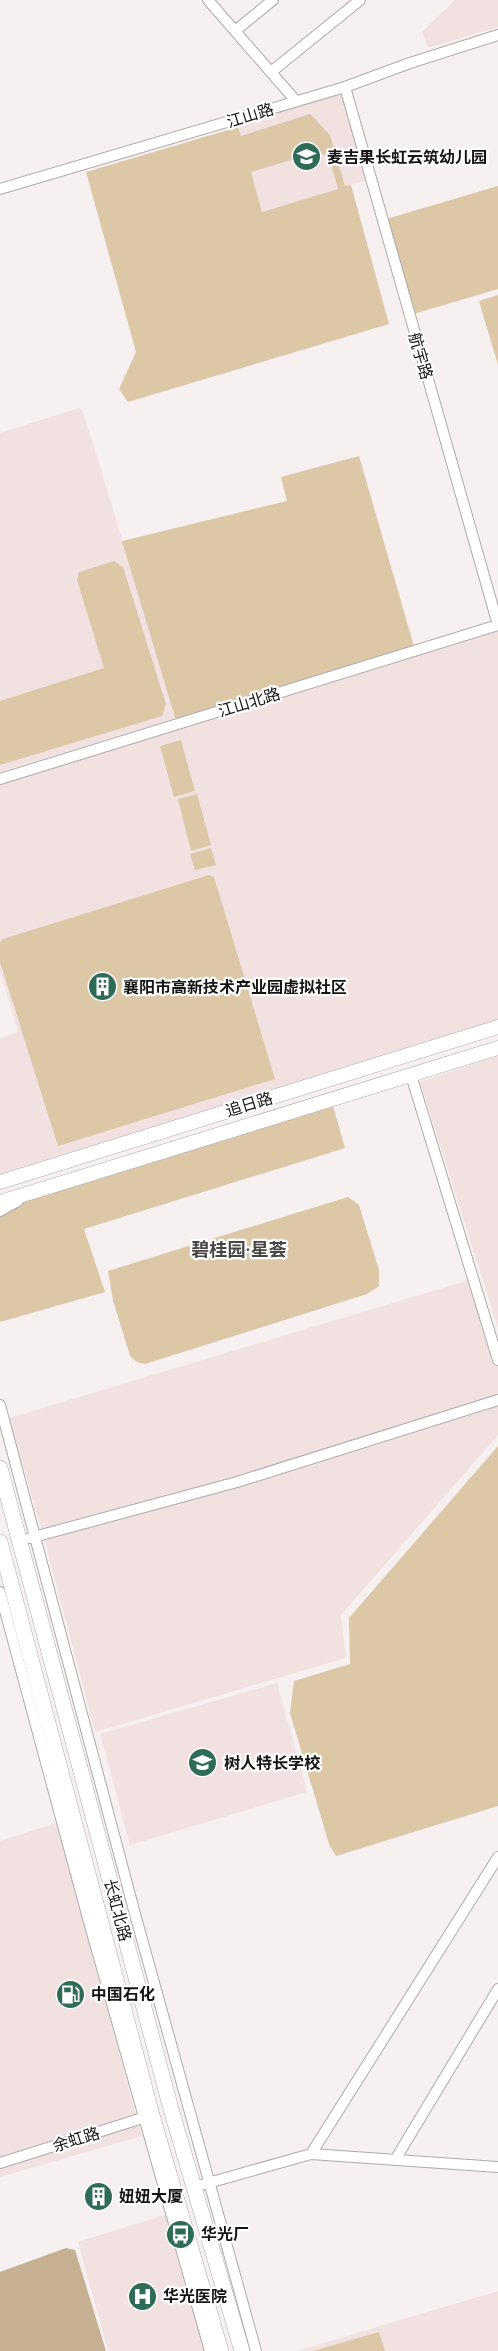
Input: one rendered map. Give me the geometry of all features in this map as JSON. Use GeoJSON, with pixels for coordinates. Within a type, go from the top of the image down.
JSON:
{"type":"FeatureCollection","features":[{"type":"Feature","properties":{"kind":"highway","name":"长虹北路"},"geometry":{"type":"LineString","coordinates":[[0,1467],[28,1539],[171,2109],[242,2351]]}},
{"type":"Feature","properties":{"kind":"highway","name":"长虹北路"},"geometry":{"type":"LineString","coordinates":[[0,1542],[4,1589],[148,2116],[221,2351]]}},
{"type":"Feature","properties":{"kind":"main road","name":"追日路"},"geometry":{"type":"LineString","coordinates":[[0,1180],[498,1027]]}},
{"type":"Feature","properties":{"kind":"main road","name":"追日路"},"geometry":{"type":"LineString","coordinates":[[0,1202],[498,1047]]}},
{"type":"Feature","properties":{"kind":"street"},"geometry":{"type":"LineString","coordinates":[[208,0],[296,101]]}},
{"type":"Feature","properties":{"kind":"street"},"geometry":{"type":"LineString","coordinates":[[235,31],[273,0]]}},
{"type":"Feature","properties":{"kind":"street"},"geometry":{"type":"LineString","coordinates":[[271,72],[360,0]]}},
{"type":"Feature","properties":{"kind":"street","name":"江山路"},"geometry":{"type":"LineString","coordinates":[[0,189],[345,87],[410,63],[498,35]]}},
{"type":"Feature","properties":{"kind":"street","name":"航宇路"},"geometry":{"type":"LineString","coordinates":[[345,87],[498,625]]}},
{"type":"Feature","properties":{"kind":"street","name":"江山北路"},"geometry":{"type":"LineString","coordinates":[[0,779],[498,625]]}},
{"type":"Feature","properties":{"kind":"street"},"geometry":{"type":"LineString","coordinates":[[411,1075],[498,1360]]}},
{"type":"Feature","properties":{"kind":"street"},"geometry":{"type":"LineString","coordinates":[[0,1211],[33,1192]]}},
{"type":"Feature","properties":{"kind":"street"},"geometry":{"type":"LineString","coordinates":[[28,1539],[237,1482],[498,1400]]}},
{"type":"Feature","properties":{"kind":"street"},"geometry":{"type":"LineString","coordinates":[[0,1405],[28,1539],[256,2351]]}},
{"type":"Feature","properties":{"kind":"street"},"geometry":{"type":"LineString","coordinates":[[311,2154],[498,1857]]}},
{"type":"Feature","properties":{"kind":"street"},"geometry":{"type":"LineString","coordinates":[[395,2160],[498,1989]]}},
{"type":"Feature","properties":{"kind":"street"},"geometry":{"type":"LineString","coordinates":[[148,2116],[210,2351]]}},
{"type":"Feature","properties":{"kind":"street","name":"余虹路"},"geometry":{"type":"LineString","coordinates":[[0,2163],[148,2116]]}},
{"type":"Feature","properties":{"kind":"street"},"geometry":{"type":"LineString","coordinates":[[194,2187],[311,2154],[498,2167]]}},
{"type":"Feature","properties":{"kind":"shaded area"},"geometry":{"type":"Polygon","coordinates":[[[455,0],[498,0],[498,27],[428,48],[422,32],[455,0]]]}},
{"type":"Feature","properties":{"kind":"shaded area","name":"麦吉果长虹云筑幼儿园"},"geometry":{"type":"Polygon","coordinates":[[[345,87],[371,179],[262,212],[236,119],[345,87]]]}},
{"type":"Feature","properties":{"kind":"shaded area"},"geometry":{"type":"Polygon","coordinates":[[[310,114],[330,135],[345,186],[351,185],[389,324],[128,402],[119,389],[136,352],[86,172],[238,127],[241,136],[310,114]],[[318,152],[251,172],[262,212],[338,189],[329,157],[318,152]]]}},
{"type":"Feature","properties":{"kind":"shaded area"},"geometry":{"type":"Polygon","coordinates":[[[498,186],[498,289],[410,315],[383,220],[498,186]]]}},
{"type":"Feature","properties":{"kind":"shaded area"},"geometry":{"type":"Polygon","coordinates":[[[498,295],[498,365],[479,301],[498,295]]]}},
{"type":"Feature","properties":{"kind":"shaded area"},"geometry":{"type":"Polygon","coordinates":[[[79,408],[82,410],[99,463],[176,718],[0,772],[0,433],[79,408]]]}},
{"type":"Feature","properties":{"kind":"shaded area"},"geometry":{"type":"Polygon","coordinates":[[[359,456],[415,650],[177,724],[122,541],[287,501],[281,477],[359,456]]]}},
{"type":"Feature","properties":{"kind":"shaded area"},"geometry":{"type":"Polygon","coordinates":[[[114,561],[123,567],[166,704],[162,716],[0,765],[0,701],[104,668],[77,580],[79,572],[114,561]]]}},
{"type":"Feature","properties":{"kind":"shaded area"},"geometry":{"type":"Polygon","coordinates":[[[498,625],[498,1026],[0,1182],[0,1038],[18,1032],[0,970],[0,779],[498,625]]]}},
{"type":"Feature","properties":{"kind":"shaded area"},"geometry":{"type":"Polygon","coordinates":[[[181,740],[195,791],[174,797],[160,746],[181,740]]]}},
{"type":"Feature","properties":{"kind":"shaded area"},"geometry":{"type":"Polygon","coordinates":[[[197,794],[211,845],[191,851],[178,799],[197,794]]]}},
{"type":"Feature","properties":{"kind":"shaded area"},"geometry":{"type":"Polygon","coordinates":[[[211,848],[216,865],[195,870],[190,854],[211,848]]]}},
{"type":"Feature","properties":{"kind":"shaded area"},"geometry":{"type":"Polygon","coordinates":[[[209,875],[214,877],[275,1079],[58,1146],[0,962],[0,942],[3,939],[209,875]]]}},
{"type":"Feature","properties":{"kind":"shaded area"},"geometry":{"type":"Polygon","coordinates":[[[498,1056],[498,1328],[420,1082],[498,1056]]]}},
{"type":"Feature","properties":{"kind":"shaded area"},"geometry":{"type":"Polygon","coordinates":[[[331,1099],[345,1148],[84,1229],[105,1292],[0,1322],[0,1211],[33,1192],[331,1099]]]}},
{"type":"Feature","properties":{"kind":"shaded area"},"geometry":{"type":"Polygon","coordinates":[[[348,1197],[359,1205],[379,1270],[379,1286],[367,1294],[145,1364],[137,1362],[130,1356],[113,1300],[108,1271],[348,1197]]]}},
{"type":"Feature","properties":{"kind":"shaded area"},"geometry":{"type":"Polygon","coordinates":[[[473,1279],[498,1360],[498,1435],[341,1615],[346,1658],[95,1732],[43,1534],[9,1418],[473,1279]]]}},
{"type":"Feature","properties":{"kind":"shaded area"},"geometry":{"type":"Polygon","coordinates":[[[498,1446],[498,1806],[336,1856],[329,1844],[290,1713],[294,1681],[350,1664],[349,1618],[498,1446]]]}},
{"type":"Feature","properties":{"kind":"shaded area","name":"树人特长学校"},"geometry":{"type":"Polygon","coordinates":[[[277,1683],[307,1792],[130,1845],[100,1734],[277,1683]]]}},
{"type":"Feature","properties":{"kind":"shaded area"},"geometry":{"type":"Polygon","coordinates":[[[56,1823],[142,2136],[0,2177],[0,1841],[56,1823]]]}},
{"type":"Feature","properties":{"kind":"shaded area","name":"华光医院"},"geometry":{"type":"Polygon","coordinates":[[[168,2214],[206,2351],[108,2351],[78,2242],[168,2214]]]}},
{"type":"Feature","properties":{"kind":"shaded area"},"geometry":{"type":"Polygon","coordinates":[[[66,2248],[75,2250],[106,2351],[0,2351],[0,2272],[66,2248]]]}},
{"type":"Feature","properties":{"kind":"shaded area"},"geometry":{"type":"Polygon","coordinates":[[[498,2291],[498,2351],[297,2351],[498,2291]]]}},
{"type":"Feature","properties":{"kind":"shaded area"},"geometry":{"type":"Polygon","coordinates":[[[379,2332],[385,2351],[313,2351],[379,2332]]]}},
{"type":"Feature","properties":{"kind":"place","name":"麦吉果长虹云筑幼儿园"},"geometry":{"type":"Point","coordinates":[306,157]}},
{"type":"Feature","properties":{"kind":"place","name":"襄阳市高新技术产业园虚拟社区"},"geometry":{"type":"Point","coordinates":[102,987]}},
{"type":"Feature","properties":{"kind":"place","name":"树人特长学校"},"geometry":{"type":"Point","coordinates":[203,1763]}},
{"type":"Feature","properties":{"kind":"place","name":"中国石化"},"geometry":{"type":"Point","coordinates":[70,1994]}},
{"type":"Feature","properties":{"kind":"place","name":"妞妞大厦"},"geometry":{"type":"Point","coordinates":[98,2196]}},
{"type":"Feature","properties":{"kind":"place","name":"华光厂"},"geometry":{"type":"Point","coordinates":[180,2234]}},
{"type":"Feature","properties":{"kind":"place","name":"华光医院"},"geometry":{"type":"Point","coordinates":[142,2296]}},
{"type":"Feature","properties":{"kind":"district","name":"碧桂园·星荟"},"geometry":{"type":"Point","coordinates":[239,1250]}}]}
